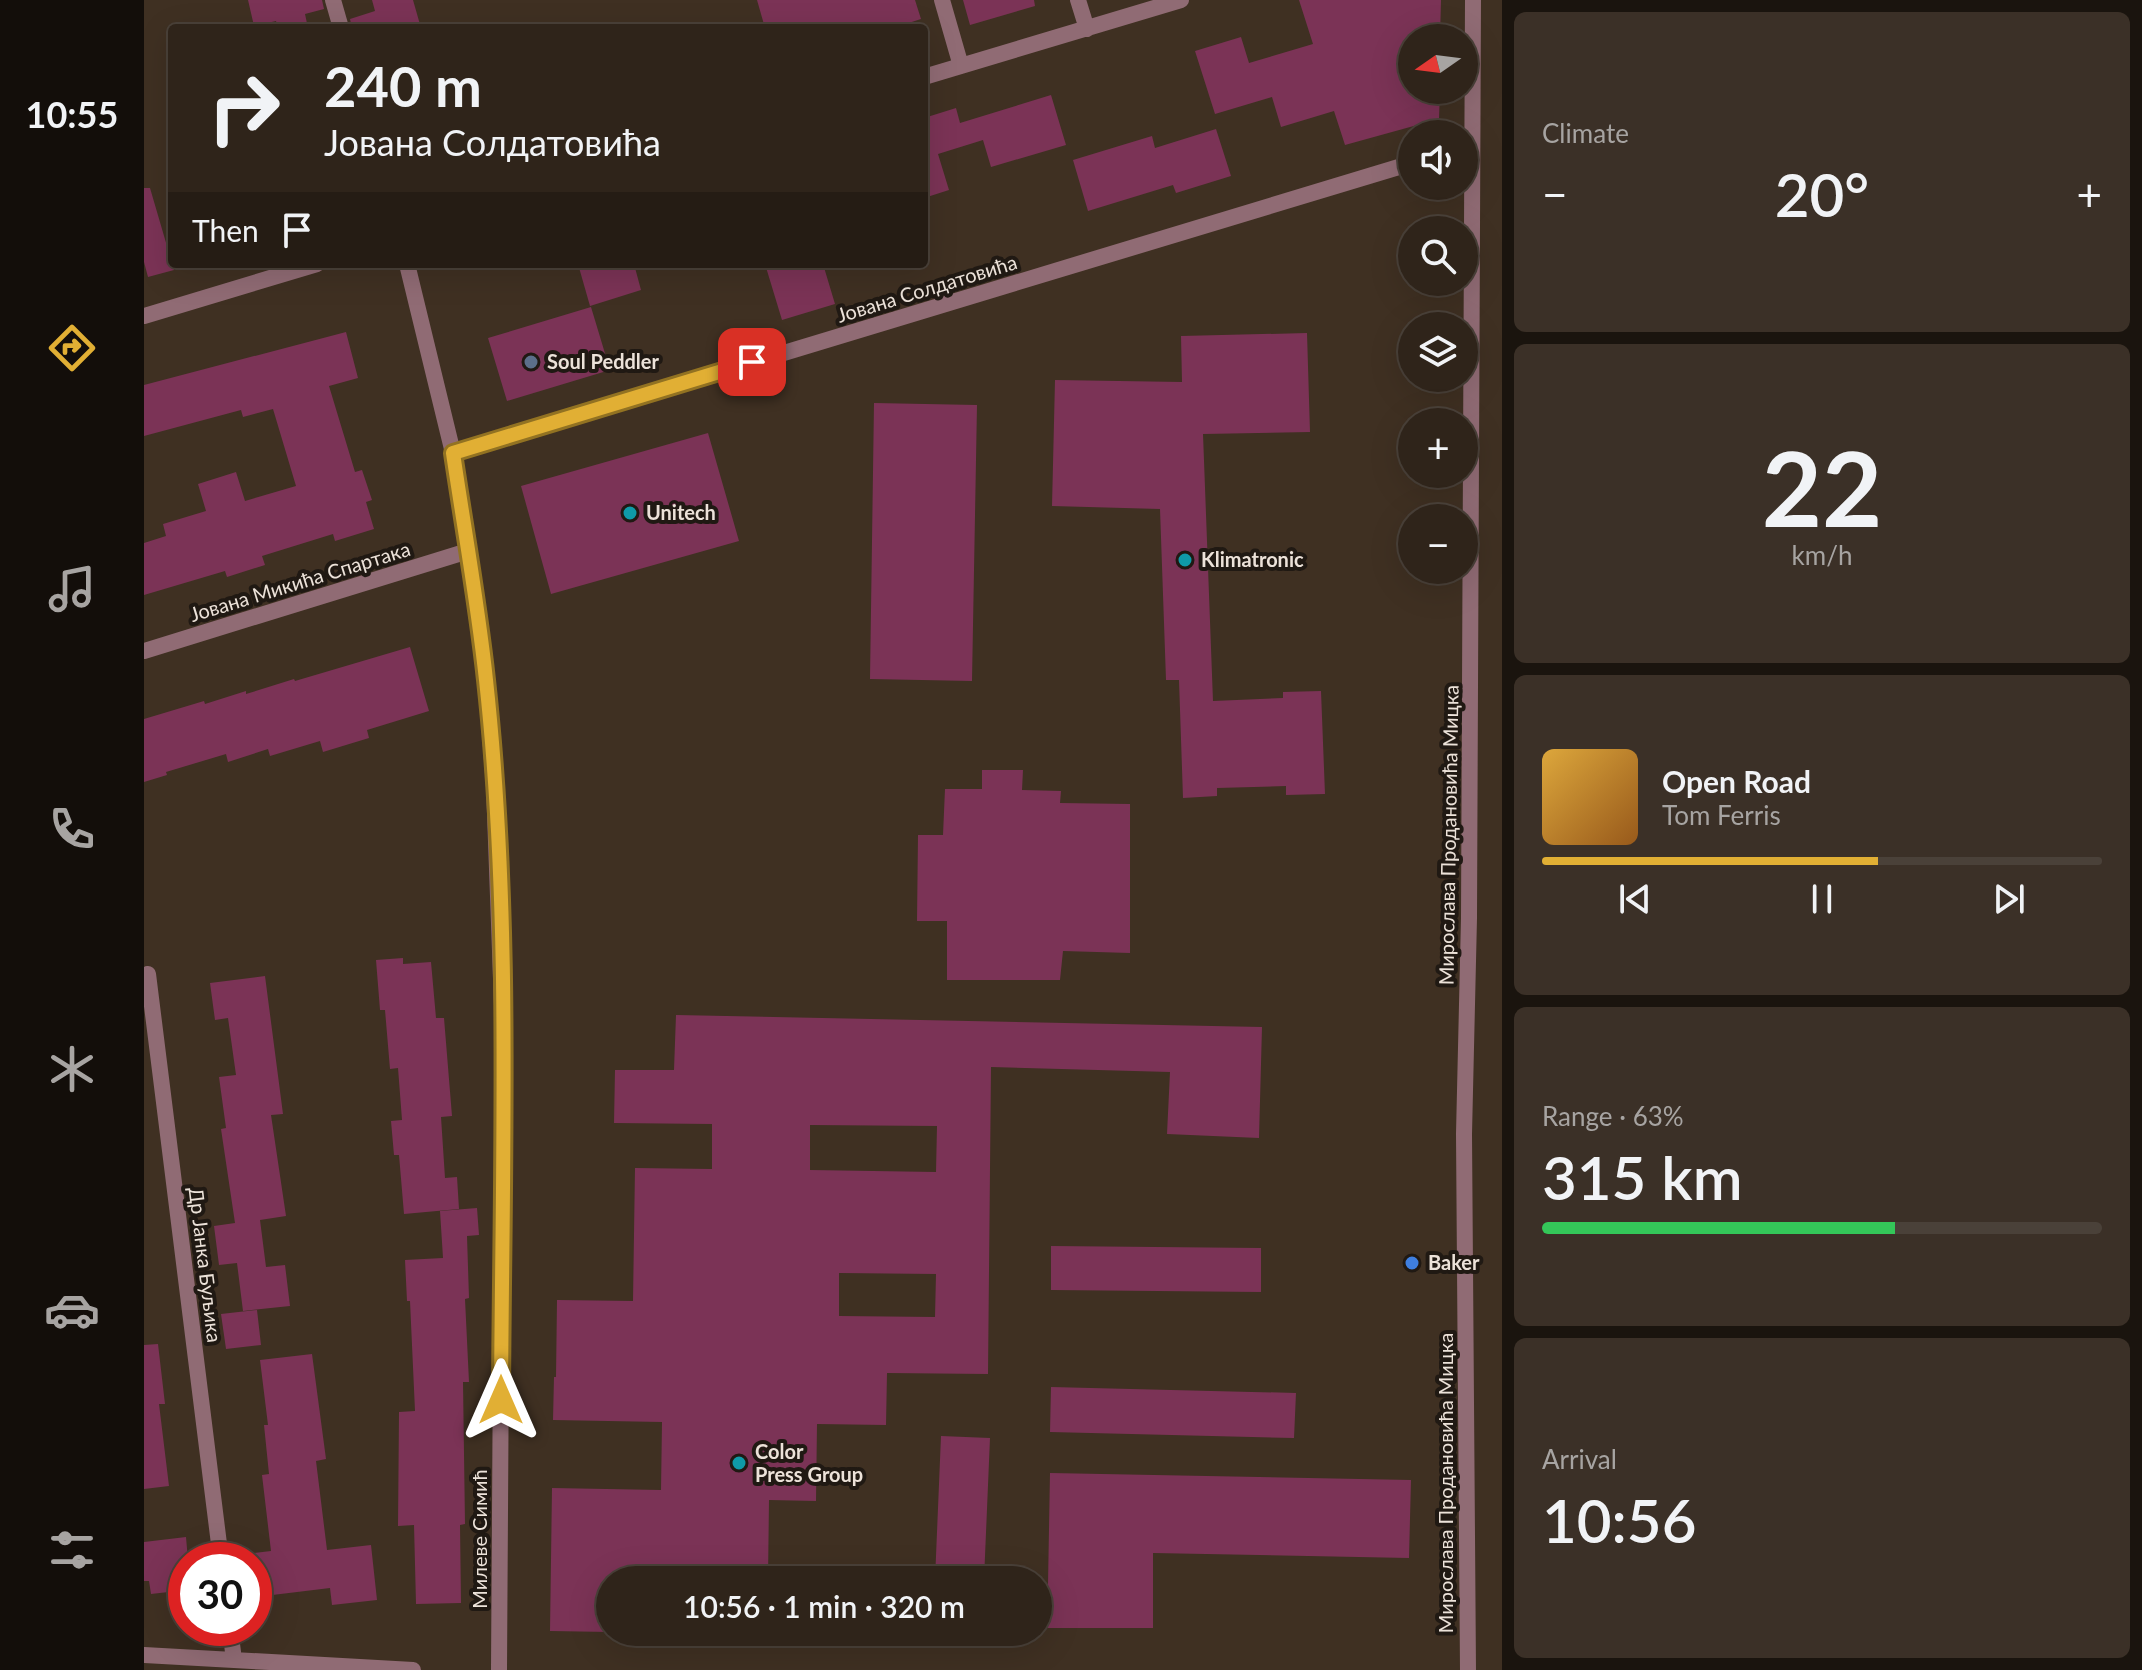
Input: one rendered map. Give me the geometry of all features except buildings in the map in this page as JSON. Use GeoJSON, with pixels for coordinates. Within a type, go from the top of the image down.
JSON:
{"type":"FeatureCollection","features":[{"type":"Feature","properties":{"kind":"street"},"geometry":{"type":"LineString","coordinates":[[333,0],[340,24]]}},
{"type":"Feature","properties":{"kind":"street"},"geometry":{"type":"LineString","coordinates":[[942,0],[961,66]]}},
{"type":"Feature","properties":{"kind":"street"},"geometry":{"type":"LineString","coordinates":[[1078,0],[1087,29]]}},
{"type":"Feature","properties":{"kind":"street"},"geometry":{"type":"LineString","coordinates":[[928,76],[1181,0]]}},
{"type":"Feature","properties":{"kind":"street","name":"Мирослава Продановића Мицка"},"geometry":{"type":"LineString","coordinates":[[1469,120],[1473,0]]}},
{"type":"Feature","properties":{"kind":"street","name":"Јована Солдатовића"},"geometry":{"type":"LineString","coordinates":[[453,453],[1398,167]]}},
{"type":"Feature","properties":{"kind":"street","name":"Мирослава Продановића Мицка"},"geometry":{"type":"LineString","coordinates":[[1468,200],[1469,918],[1464,1134],[1468,1670]]}},
{"type":"Feature","properties":{"kind":"street"},"geometry":{"type":"LineString","coordinates":[[144,316],[304,268]]}},
{"type":"Feature","properties":{"kind":"street","name":"Милеве Симић"},"geometry":{"type":"LineString","coordinates":[[408,268],[453,453],[486,681],[501,923],[503,1061],[499,1670]]}},
{"type":"Feature","properties":{"kind":"street","name":"Јована Микића Спартака"},"geometry":{"type":"LineString","coordinates":[[144,651],[468,551]]}},
{"type":"Feature","properties":{"kind":"street","name":"Др Јанка Буљика"},"geometry":{"type":"LineString","coordinates":[[148,974],[219,1542]]}},
{"type":"Feature","properties":{"kind":"street"},"geometry":{"type":"LineString","coordinates":[[232,1646],[234,1660]]}},
{"type":"Feature","properties":{"kind":"street"},"geometry":{"type":"LineString","coordinates":[[144,1655],[413,1670]]}},
{"type":"Feature","properties":{"kind":"place","name":"Soul Peddler"},"geometry":{"type":"Point","coordinates":[531,362]}},
{"type":"Feature","properties":{"kind":"place","name":"Unitech"},"geometry":{"type":"Point","coordinates":[630,513]}},
{"type":"Feature","properties":{"kind":"place","name":"Klimatronic"},"geometry":{"type":"Point","coordinates":[1185,560]}},
{"type":"Feature","properties":{"kind":"place","name":"Baker"},"geometry":{"type":"Point","coordinates":[1412,1263]}},
{"type":"Feature","properties":{"kind":"place","name":"Color Press Group"},"geometry":{"type":"Point","coordinates":[739,1463]}},
{"type":"Feature","properties":{"kind":"route"},"geometry":{"type":"LineString","coordinates":[[501,1400],[503,1033],[499,879],[486,681],[453,453],[752,362]]}}]}
